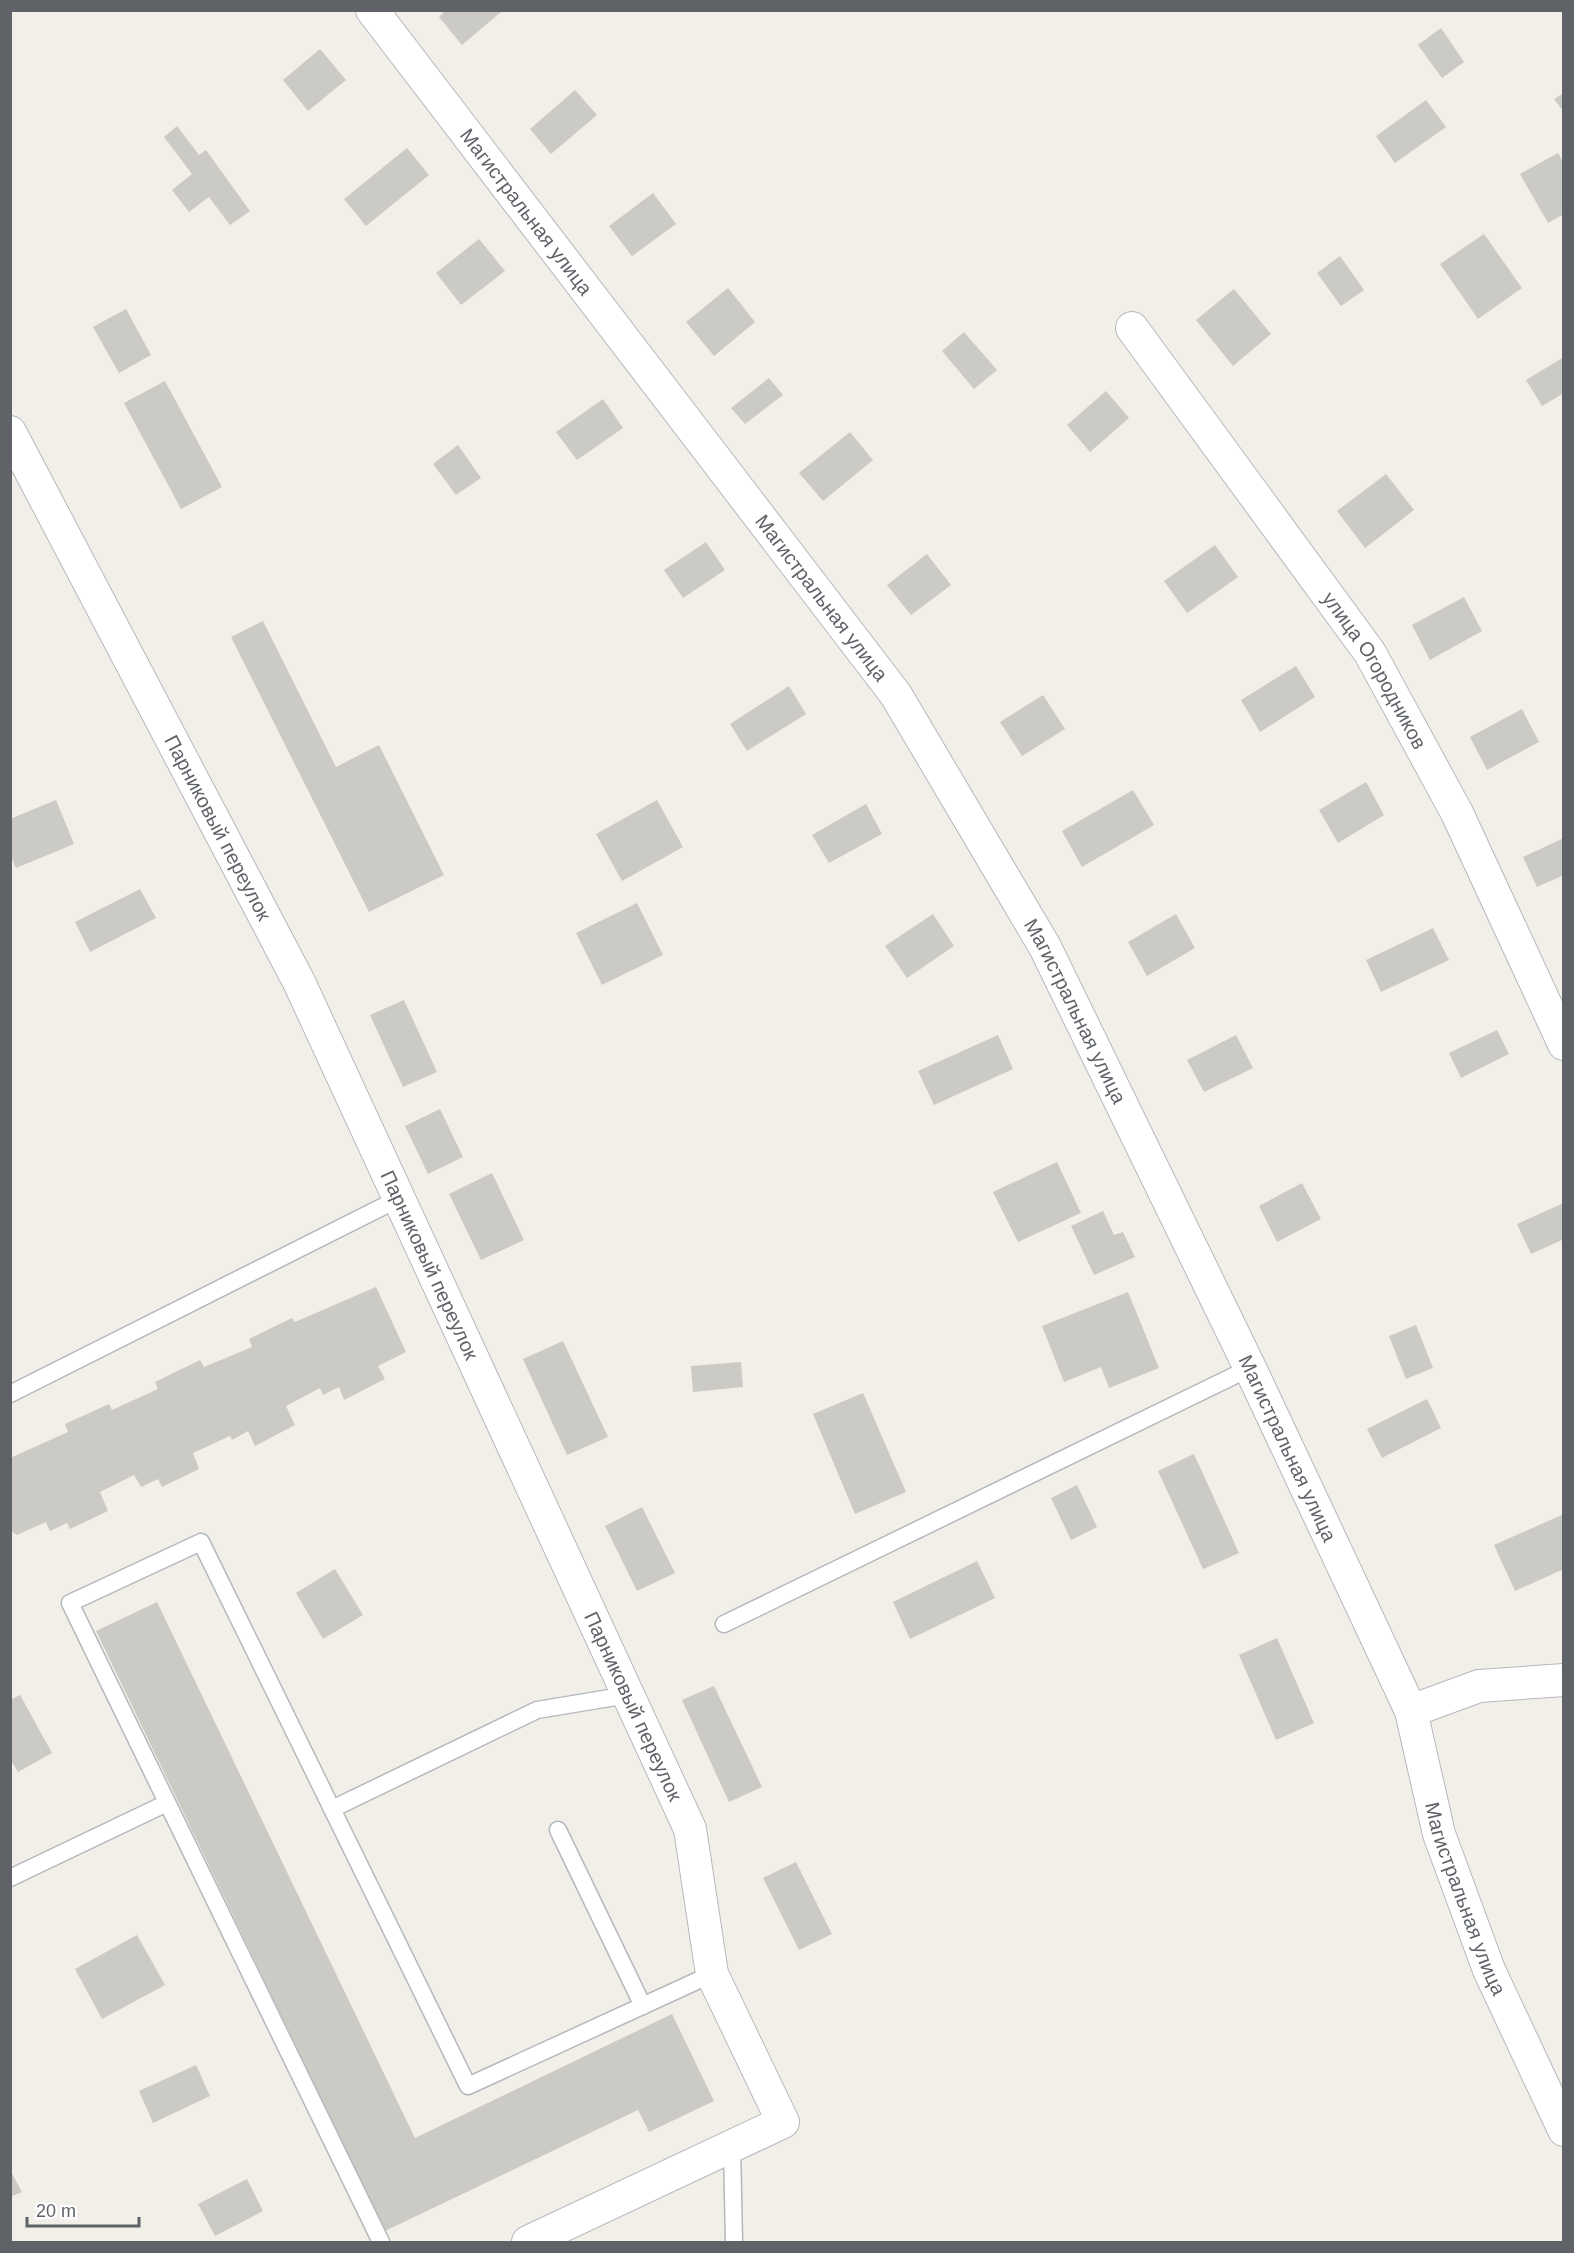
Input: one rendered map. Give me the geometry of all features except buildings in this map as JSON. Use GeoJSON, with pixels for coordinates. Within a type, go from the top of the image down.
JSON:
{"type":"FeatureCollection","features":[{"type":"Feature","properties":{"kind":"street","name":"Магистральная улица"},"geometry":{"type":"LineString","coordinates":[[372,10],[896,695],[1045,947],[1250,1368],[1411,1711],[1439,1834],[1489,1970],[1563,2130]]}},
{"type":"Feature","properties":{"kind":"street","name":"улица Огородников"},"geometry":{"type":"LineString","coordinates":[[1132,328],[1370,653],[1457,813],[1563,1044]]}},
{"type":"Feature","properties":{"kind":"street","name":"Парниковый переулок"},"geometry":{"type":"LineString","coordinates":[[10,432],[299,982],[690,1829],[712,1974],[783,2122],[732,2146]]}},
{"type":"Feature","properties":{"kind":"street"},"geometry":{"type":"LineString","coordinates":[[1411,1711],[1479,1686],[1563,1680]]}},
{"type":"Feature","properties":{"kind":"street"},"geometry":{"type":"LineString","coordinates":[[528,2242],[732,2146]]}},
{"type":"Feature","properties":{"kind":"lane"},"geometry":{"type":"LineString","coordinates":[[10,1394],[400,1197]]}},
{"type":"Feature","properties":{"kind":"lane"},"geometry":{"type":"LineString","coordinates":[[724,1624],[1250,1368]]}},
{"type":"Feature","properties":{"kind":"lane"},"geometry":{"type":"LineString","coordinates":[[381,2242],[70,1603],[201,1542],[468,2086],[712,1974]]}},
{"type":"Feature","properties":{"kind":"lane"},"geometry":{"type":"LineString","coordinates":[[332,1809],[537,1710],[628,1695]]}},
{"type":"Feature","properties":{"kind":"lane"},"geometry":{"type":"LineString","coordinates":[[10,1878],[167,1803]]}},
{"type":"Feature","properties":{"kind":"lane"},"geometry":{"type":"LineString","coordinates":[[558,1830],[643,2006]]}},
{"type":"Feature","properties":{"kind":"lane"},"geometry":{"type":"LineString","coordinates":[[732,2146],[734,2242]]}}]}
